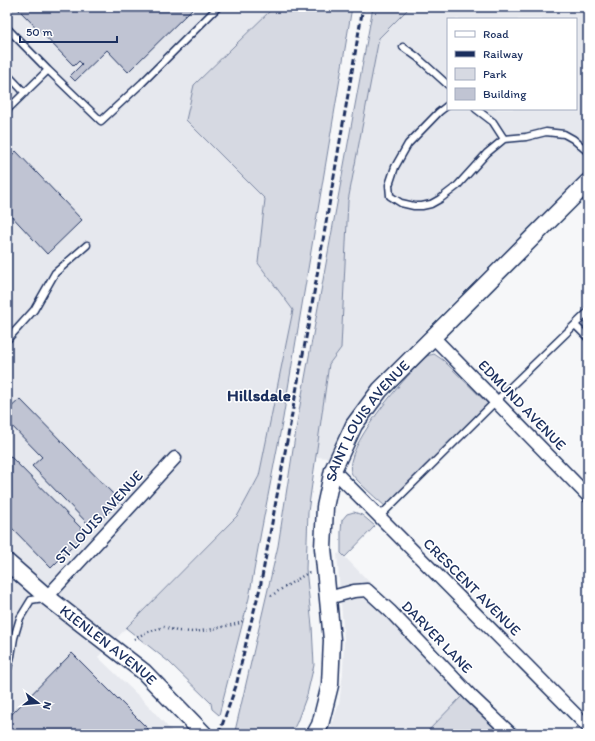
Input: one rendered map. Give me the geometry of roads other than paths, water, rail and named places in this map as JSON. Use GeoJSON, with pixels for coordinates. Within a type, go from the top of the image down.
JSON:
{"type":"FeatureCollection","features":[{"type":"Feature","properties":{"kind":"street","name":"SAINT LOUIS AVENUE"},"geometry":{"type":"LineString","coordinates":[[315,734],[320,725],[330,685],[332,640],[323,548],[325,507],[333,470],[354,425],[380,390],[588,183]]}},
{"type":"Feature","properties":{"kind":"street","name":"EDMUND AVENUE"},"geometry":{"type":"LineString","coordinates":[[434,337],[588,496]]}},
{"type":"Feature","properties":{"kind":"street","name":"ST LOUIS AVENUE"},"geometry":{"type":"LineString","coordinates":[[47,597],[175,458]]}},
{"type":"Feature","properties":{"kind":"street","name":"CRESCENT AVENUE"},"geometry":{"type":"LineString","coordinates":[[333,470],[588,727]]}},
{"type":"Feature","properties":{"kind":"street","name":"KIENLEN AVENUE"},"geometry":{"type":"LineString","coordinates":[[7,562],[47,597],[144,672],[204,734]]}},
{"type":"Feature","properties":{"kind":"street","name":"DARVER LANE"},"geometry":{"type":"LineString","coordinates":[[328,598],[354,591],[367,590],[390,611],[470,695],[511,734]]}},
{"type":"Feature","properties":{"kind":"lane"},"geometry":{"type":"LineString","coordinates":[[7,28],[101,121],[142,83],[218,7]]}},
{"type":"Feature","properties":{"kind":"lane"},"geometry":{"type":"LineString","coordinates":[[403,47],[417,57],[447,84]]}},
{"type":"Feature","properties":{"kind":"lane"},"geometry":{"type":"LineString","coordinates":[[7,110],[48,70]]}},
{"type":"Feature","properties":{"kind":"lane"},"geometry":{"type":"LineString","coordinates":[[7,74],[25,93]]}},
{"type":"Feature","properties":{"kind":"lane"},"geometry":{"type":"LineString","coordinates":[[447,106],[408,144],[395,167],[389,185],[390,196],[401,203],[422,206],[431,204],[440,199],[457,186],[487,153],[504,139],[526,137],[546,132],[564,134],[588,152]]}},
{"type":"Feature","properties":{"kind":"lane"},"geometry":{"type":"LineString","coordinates":[[477,110],[492,122],[504,139]]}},
{"type":"Feature","properties":{"kind":"lane"},"geometry":{"type":"LineString","coordinates":[[7,340],[34,310],[55,273],[87,245]]}},
{"type":"Feature","properties":{"kind":"lane"},"geometry":{"type":"LineString","coordinates":[[379,517],[588,312]]}},
{"type":"Feature","properties":{"kind":"lane"},"geometry":{"type":"LineString","coordinates":[[575,325],[588,338]]}},
{"type":"Feature","properties":{"kind":"lane"},"geometry":{"type":"LineString","coordinates":[[7,672],[20,618],[31,600],[47,597]]}},
{"type":"Feature","properties":{"kind":"railway"},"geometry":{"type":"LineString","coordinates":[[219,734],[236,686],[260,588],[310,316],[363,7]]}},
{"type":"Feature","properties":{"kind":"district","name":"Hillsdale"},"geometry":{"type":"Point","coordinates":[259,395]}}]}
